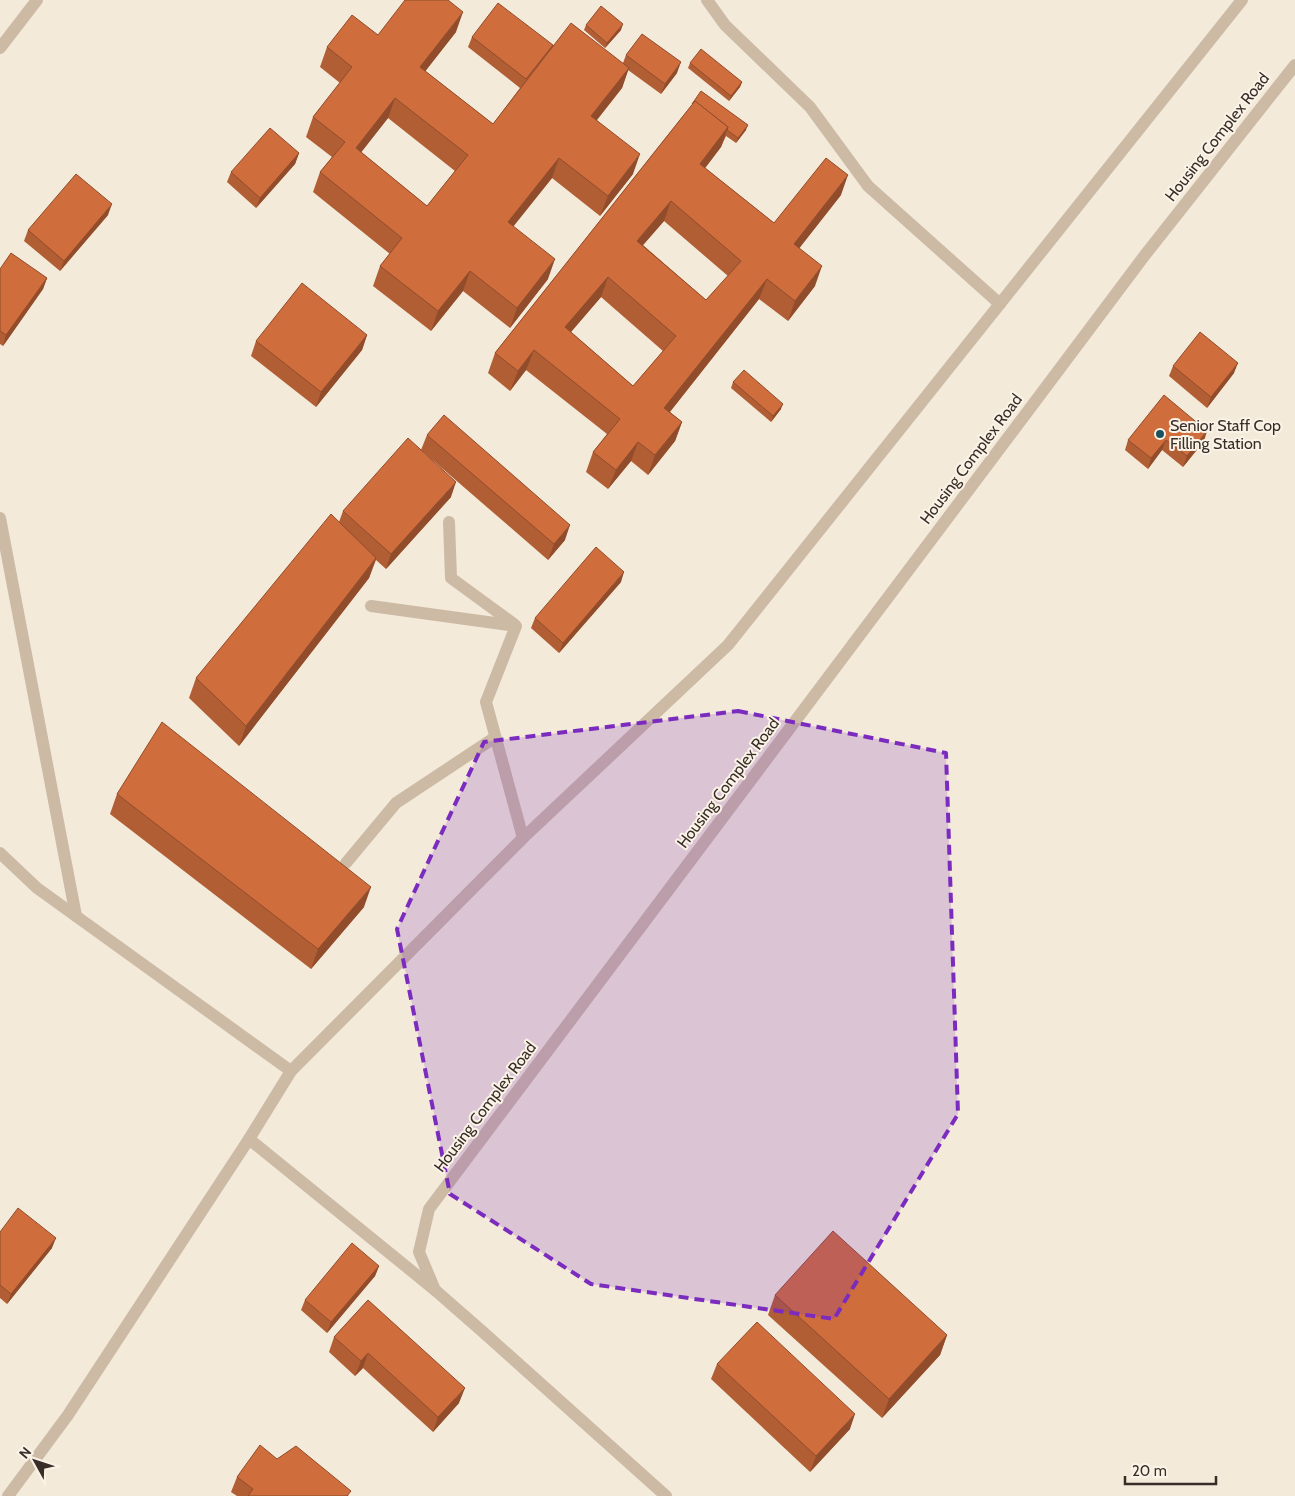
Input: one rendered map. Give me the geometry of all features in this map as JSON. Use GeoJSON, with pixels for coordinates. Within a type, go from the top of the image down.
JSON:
{"type":"FeatureCollection","features":[{"type":"Feature","properties":{"kind":"street"},"geometry":{"type":"LineString","coordinates":[[0,48],[36,0]]}},
{"type":"Feature","properties":{"kind":"street"},"geometry":{"type":"LineString","coordinates":[[707,0],[725,25],[810,107],[868,186],[1000,304]]}},
{"type":"Feature","properties":{"kind":"street"},"geometry":{"type":"LineString","coordinates":[[8,1496],[68,1415],[249,1139],[291,1071],[523,838],[728,645],[1242,0]]}},
{"type":"Feature","properties":{"kind":"street","name":"Housing Complex Road"},"geometry":{"type":"LineString","coordinates":[[666,1496],[435,1290],[420,1252],[428,1209],[1140,263],[1295,65]]}},
{"type":"Feature","properties":{"kind":"street"},"geometry":{"type":"LineString","coordinates":[[0,518],[76,916]]}},
{"type":"Feature","properties":{"kind":"street"},"geometry":{"type":"LineString","coordinates":[[449,522],[451,578],[516,626]]}},
{"type":"Feature","properties":{"kind":"street"},"geometry":{"type":"LineString","coordinates":[[371,606],[516,626]]}},
{"type":"Feature","properties":{"kind":"street"},"geometry":{"type":"LineString","coordinates":[[516,626],[486,702],[494,738],[523,838]]}},
{"type":"Feature","properties":{"kind":"street"},"geometry":{"type":"LineString","coordinates":[[346,863],[396,803],[494,738]]}},
{"type":"Feature","properties":{"kind":"street"},"geometry":{"type":"LineString","coordinates":[[0,853],[36,888],[291,1071]]}},
{"type":"Feature","properties":{"kind":"street"},"geometry":{"type":"LineString","coordinates":[[249,1139],[435,1290]]}},
{"type":"Feature","properties":{"kind":"highlighted area"},"geometry":{"type":"Polygon","coordinates":[[[738,711],[946,753],[958,1114],[834,1319],[591,1284],[450,1194],[397,929],[484,742],[738,711]]]}},
{"type":"Feature","properties":{"kind":"building"},"geometry":{"type":"Polygon","coordinates":[[[405,0],[448,0],[463,12],[420,67],[493,124],[571,23],[629,68],[591,116],[640,154],[608,196],[559,158],[508,222],[555,259],[517,308],[470,271],[438,311],[380,266],[402,238],[320,172],[345,142],[313,117],[352,67],[327,47],[352,15],[378,35],[405,0]],[[395,98],[356,148],[427,206],[468,155],[395,98]]]}},
{"type":"Feature","properties":{"kind":"building"},"geometry":{"type":"Polygon","coordinates":[[[498,3],[553,45],[526,79],[472,37],[498,3]]]}},
{"type":"Feature","properties":{"kind":"building"},"geometry":{"type":"Polygon","coordinates":[[[601,6],[623,24],[607,43],[586,25],[601,6]]]}},
{"type":"Feature","properties":{"kind":"building"},"geometry":{"type":"Polygon","coordinates":[[[642,34],[681,62],[665,84],[626,55],[642,34]]]}},
{"type":"Feature","properties":{"kind":"building"},"geometry":{"type":"Polygon","coordinates":[[[701,49],[742,82],[731,96],[690,63],[701,49]]]}},
{"type":"Feature","properties":{"kind":"building"},"geometry":{"type":"Polygon","coordinates":[[[701,91],[748,125],[738,138],[727,130],[728,127],[695,101],[692,104],[701,91]]]}},
{"type":"Feature","properties":{"kind":"building"},"geometry":{"type":"Polygon","coordinates":[[[695,101],[728,127],[700,164],[774,223],[826,158],[848,175],[794,244],[822,266],[795,301],[767,279],[664,408],[682,422],[655,455],[638,442],[616,470],[593,452],[620,419],[534,350],[518,371],[495,353],[695,101]],[[671,201],[637,241],[706,300],[741,261],[671,201]],[[608,277],[565,327],[633,386],[676,336],[608,277]]]}},
{"type":"Feature","properties":{"kind":"building"},"geometry":{"type":"Polygon","coordinates":[[[270,128],[299,153],[260,198],[231,172],[270,128]]]}},
{"type":"Feature","properties":{"kind":"building"},"geometry":{"type":"Polygon","coordinates":[[[76,174],[112,204],[64,261],[28,230],[76,174]]]}},
{"type":"Feature","properties":{"kind":"building"},"geometry":{"type":"Polygon","coordinates":[[[11,253],[47,278],[6,335],[0,331],[0,269],[11,253]]]}},
{"type":"Feature","properties":{"kind":"building"},"geometry":{"type":"Polygon","coordinates":[[[302,283],[367,335],[321,392],[256,341],[302,283]]]}},
{"type":"Feature","properties":{"kind":"building"},"geometry":{"type":"Polygon","coordinates":[[[1200,332],[1238,363],[1211,397],[1173,366],[1200,332]]]}},
{"type":"Feature","properties":{"kind":"building"},"geometry":{"type":"Polygon","coordinates":[[[744,370],[783,404],[773,416],[733,382],[744,370]]]}},
{"type":"Feature","properties":{"kind":"building"},"geometry":{"type":"Polygon","coordinates":[[[1164,395],[1207,431],[1187,456],[1166,440],[1151,458],[1128,440],[1164,395]]]}},
{"type":"Feature","properties":{"kind":"building"},"geometry":{"type":"Polygon","coordinates":[[[444,415],[570,525],[554,544],[427,435],[444,415]]]}},
{"type":"Feature","properties":{"kind":"building"},"geometry":{"type":"Polygon","coordinates":[[[408,438],[456,482],[391,554],[343,511],[408,438]]]}},
{"type":"Feature","properties":{"kind":"building"},"geometry":{"type":"Polygon","coordinates":[[[331,514],[376,558],[246,726],[196,678],[331,514]]]}},
{"type":"Feature","properties":{"kind":"building"},"geometry":{"type":"Polygon","coordinates":[[[596,547],[624,572],[563,643],[535,618],[596,547]]]}},
{"type":"Feature","properties":{"kind":"building"},"geometry":{"type":"Polygon","coordinates":[[[162,722],[371,887],[318,949],[117,794],[162,722]]]}},
{"type":"Feature","properties":{"kind":"building"},"geometry":{"type":"Polygon","coordinates":[[[18,1208],[56,1238],[11,1294],[0,1285],[0,1232],[18,1208]]]}},
{"type":"Feature","properties":{"kind":"building"},"geometry":{"type":"Polygon","coordinates":[[[833,1231],[947,1335],[889,1399],[775,1295],[833,1231]]]}},
{"type":"Feature","properties":{"kind":"building"},"geometry":{"type":"Polygon","coordinates":[[[352,1243],[379,1266],[331,1322],[305,1300],[352,1243]]]}},
{"type":"Feature","properties":{"kind":"building"},"geometry":{"type":"Polygon","coordinates":[[[368,1300],[465,1388],[438,1417],[368,1353],[361,1361],[334,1337],[368,1300]]]}},
{"type":"Feature","properties":{"kind":"building"},"geometry":{"type":"Polygon","coordinates":[[[757,1322],[855,1414],[816,1456],[717,1364],[757,1322]]]}},
{"type":"Feature","properties":{"kind":"building"},"geometry":{"type":"Polygon","coordinates":[[[260,1445],[277,1459],[296,1446],[351,1491],[347,1496],[248,1496],[253,1489],[237,1477],[260,1445]]]}},
{"type":"Feature","properties":{"kind":"place","name":"Senior Staff Cop Filling Station"},"geometry":{"type":"Point","coordinates":[1160,434]}}]}
